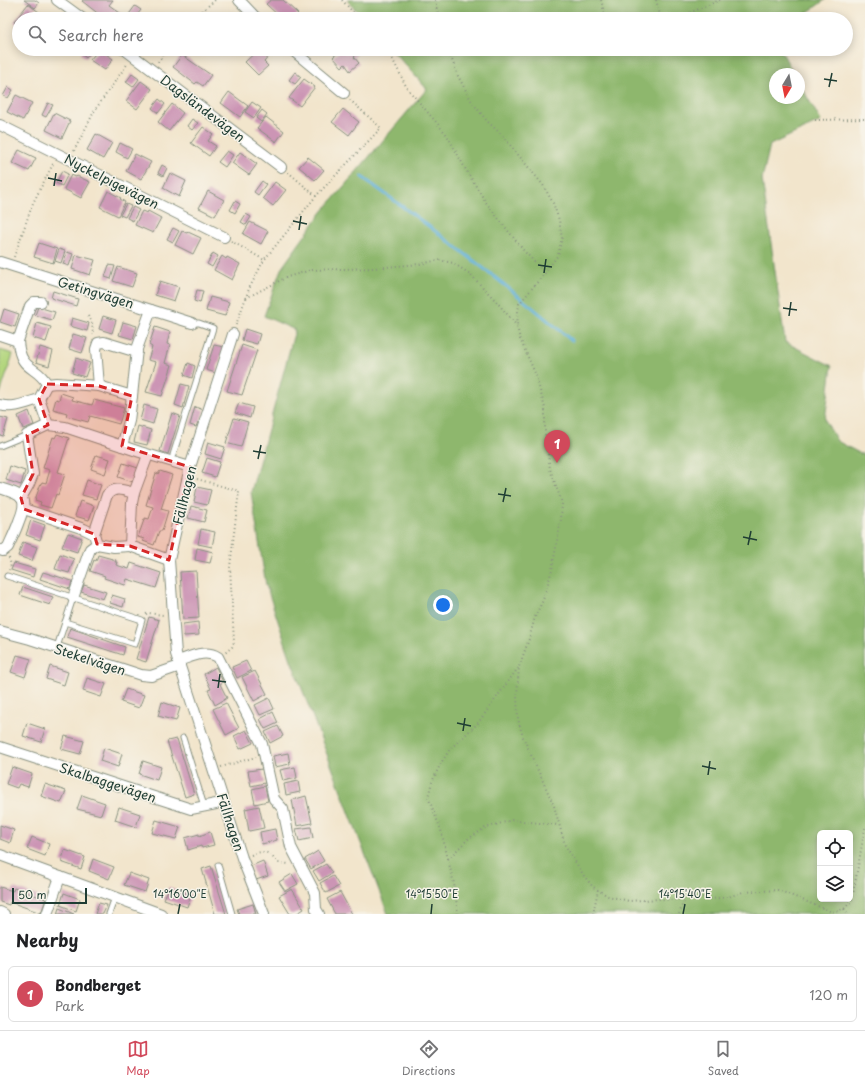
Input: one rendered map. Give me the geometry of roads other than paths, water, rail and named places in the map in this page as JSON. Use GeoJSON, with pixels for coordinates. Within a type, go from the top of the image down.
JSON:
{"type":"FeatureCollection","features":[{"type":"Feature","properties":{"kind":"street"},"geometry":{"type":"LineString","coordinates":[[57,0],[73,12]]}},
{"type":"Feature","properties":{"kind":"street"},"geometry":{"type":"LineString","coordinates":[[239,0],[250,12]]}},
{"type":"Feature","properties":{"kind":"street","name":"Dagsländevägen"},"geometry":{"type":"LineString","coordinates":[[133,56],[281,167]]}},
{"type":"Feature","properties":{"kind":"street"},"geometry":{"type":"LineString","coordinates":[[299,56],[344,93]]}},
{"type":"Feature","properties":{"kind":"street","name":"Nyckelpigevägen"},"geometry":{"type":"LineString","coordinates":[[0,125],[224,237]]}},
{"type":"Feature","properties":{"kind":"street","name":"Getingvägen"},"geometry":{"type":"LineString","coordinates":[[0,262],[192,323]]}},
{"type":"Feature","properties":{"kind":"street"},"geometry":{"type":"LineString","coordinates":[[41,302],[34,302],[30,306],[18,341],[21,356],[24,362],[44,378],[47,384]]}},
{"type":"Feature","properties":{"kind":"street"},"geometry":{"type":"LineString","coordinates":[[122,446],[129,421],[137,352],[151,310]]}},
{"type":"Feature","properties":{"kind":"street","name":"Fällhagen"},"geometry":{"type":"LineString","coordinates":[[233,334],[189,472],[169,560],[176,654],[242,858],[264,914]]}},
{"type":"Feature","properties":{"kind":"street"},"geometry":{"type":"LineString","coordinates":[[0,335],[18,341]]}},
{"type":"Feature","properties":{"kind":"street"},"geometry":{"type":"LineString","coordinates":[[99,386],[96,349],[98,343],[104,342],[137,352]]}},
{"type":"Feature","properties":{"kind":"street"},"geometry":{"type":"LineString","coordinates":[[47,384],[56,383],[99,386],[132,396]]}},
{"type":"Feature","properties":{"kind":"street"},"geometry":{"type":"LineString","coordinates":[[0,405],[8,407],[22,405],[39,399],[47,384]]}},
{"type":"Feature","properties":{"kind":"street"},"geometry":{"type":"LineString","coordinates":[[39,399],[48,426]]}},
{"type":"Feature","properties":{"kind":"street"},"geometry":{"type":"LineString","coordinates":[[21,498],[33,474],[27,435],[48,426],[64,427],[148,455],[189,472]]}},
{"type":"Feature","properties":{"kind":"street"},"geometry":{"type":"LineString","coordinates":[[130,546],[132,502],[148,455]]}},
{"type":"Feature","properties":{"kind":"street"},"geometry":{"type":"LineString","coordinates":[[0,488],[15,493],[24,502],[24,509],[8,547],[2,550]]}},
{"type":"Feature","properties":{"kind":"street"},"geometry":{"type":"LineString","coordinates":[[97,544],[94,534],[107,495],[115,489],[121,489],[134,493]]}},
{"type":"Feature","properties":{"kind":"street"},"geometry":{"type":"LineString","coordinates":[[24,509],[84,529],[94,534]]}},
{"type":"Feature","properties":{"kind":"street"},"geometry":{"type":"LineString","coordinates":[[73,598],[90,549],[97,544],[114,547],[130,546],[169,560]]}},
{"type":"Feature","properties":{"kind":"street","name":"Stekelvägen"},"geometry":{"type":"LineString","coordinates":[[0,631],[57,647],[141,675],[151,676],[179,664]]}},
{"type":"Feature","properties":{"kind":"street"},"geometry":{"type":"LineString","coordinates":[[179,664],[201,654],[209,653],[218,657],[262,744],[274,799],[283,809],[291,847],[315,893],[316,909],[319,914]]}},
{"type":"Feature","properties":{"kind":"street","name":"Skalbaggevägen"},"geometry":{"type":"LineString","coordinates":[[0,747],[191,809],[216,804]]}},
{"type":"Feature","properties":{"kind":"street"},"geometry":{"type":"LineString","coordinates":[[0,855],[115,897],[140,910],[161,914]]}},
{"type":"Feature","properties":{"kind":"street"},"geometry":{"type":"LineString","coordinates":[[47,914],[60,877]]}},
{"type":"Feature","properties":{"kind":"street"},"geometry":{"type":"LineString","coordinates":[[0,912],[4,914]]}},
{"type":"Feature","properties":{"kind":"lane"},"geometry":{"type":"LineString","coordinates":[[173,455],[213,328],[199,323],[192,323]]}},
{"type":"Feature","properties":{"kind":"lane"},"geometry":{"type":"LineString","coordinates":[[0,446],[27,435]]}},
{"type":"Feature","properties":{"kind":"lane"},"geometry":{"type":"LineString","coordinates":[[7,576],[142,620],[135,644],[65,622]]}},
{"type":"Feature","properties":{"kind":"lane"},"geometry":{"type":"LineString","coordinates":[[57,647],[73,598]]}},
{"type":"Feature","properties":{"kind":"lane"},"geometry":{"type":"LineString","coordinates":[[183,738],[204,806]]}},
{"type":"Feature","properties":{"kind":"lane"},"geometry":{"type":"LineString","coordinates":[[218,864],[232,914]]}},
{"type":"Feature","properties":{"kind":"lane"},"geometry":{"type":"LineString","coordinates":[[109,914],[115,897]]}},
{"type":"Feature","properties":{"kind":"waterway"},"geometry":{"type":"LineString","coordinates":[[362,177],[469,257],[572,341]]}},
{"type":"Feature","properties":{"kind":"place","name":"Bondberget"},"geometry":{"type":"Point","coordinates":[557,463]}}]}
